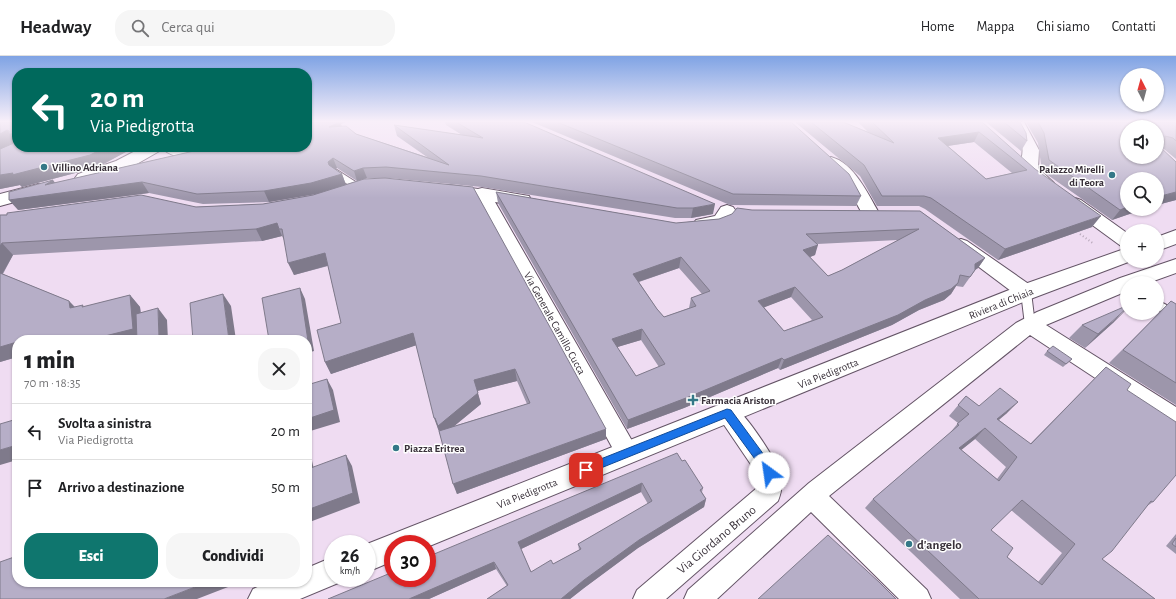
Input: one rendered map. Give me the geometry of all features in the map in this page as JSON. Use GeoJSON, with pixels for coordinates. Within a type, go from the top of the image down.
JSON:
{"type":"FeatureCollection","features":[{"type":"Feature","properties":{"kind":"main road"},"geometry":{"type":"LineString","coordinates":[[89,177],[122,165],[147,152]]}},
{"type":"Feature","properties":{"kind":"main road"},"geometry":{"type":"LineString","coordinates":[[0,200],[195,152]]}},
{"type":"Feature","properties":{"kind":"main road"},"geometry":{"type":"LineString","coordinates":[[1164,241],[1176,237]]}},
{"type":"Feature","properties":{"kind":"main road","name":"Riviera di Chiaia"},"geometry":{"type":"LineString","coordinates":[[876,354],[1026,292],[1120,258]]}},
{"type":"Feature","properties":{"kind":"main road","name":"Via Piedigrotta"},"geometry":{"type":"LineString","coordinates":[[423,535],[876,354]]}},
{"type":"Feature","properties":{"kind":"main road"},"geometry":{"type":"LineString","coordinates":[[312,580],[324,575]]}},
{"type":"Feature","properties":{"kind":"main road"},"geometry":{"type":"LineString","coordinates":[[263,599],[293,587]]}},
{"type":"Feature","properties":{"kind":"street"},"geometry":{"type":"LineString","coordinates":[[1030,147],[1032,154],[1029,165],[1032,171]]}},
{"type":"Feature","properties":{"kind":"street"},"geometry":{"type":"LineString","coordinates":[[821,153],[853,181],[870,213]]}},
{"type":"Feature","properties":{"kind":"street"},"geometry":{"type":"LineString","coordinates":[[1015,156],[1032,171],[1120,237]]}},
{"type":"Feature","properties":{"kind":"street"},"geometry":{"type":"LineString","coordinates":[[339,194],[366,186]]}},
{"type":"Feature","properties":{"kind":"street"},"geometry":{"type":"LineString","coordinates":[[436,188],[482,193],[537,202]]}},
{"type":"Feature","properties":{"kind":"street","name":"Via Generale Camillo Cucca"},"geometry":{"type":"LineString","coordinates":[[482,193],[627,453]]}},
{"type":"Feature","properties":{"kind":"street"},"geometry":{"type":"LineString","coordinates":[[683,226],[723,220],[726,216],[727,209]]}},
{"type":"Feature","properties":{"kind":"street"},"geometry":{"type":"LineString","coordinates":[[947,234],[1026,292]]}},
{"type":"Feature","properties":{"kind":"street"},"geometry":{"type":"LineString","coordinates":[[1148,276],[1176,266]]}},
{"type":"Feature","properties":{"kind":"street"},"geometry":{"type":"LineString","coordinates":[[697,599],[811,496],[1030,325],[1044,317],[1120,286]]}},
{"type":"Feature","properties":{"kind":"street"},"geometry":{"type":"LineString","coordinates":[[1030,325],[1176,419]]}},
{"type":"Feature","properties":{"kind":"street","name":"Via Giordano Bruno"},"geometry":{"type":"LineString","coordinates":[[646,599],[769,493],[769,473],[764,463],[727,413]]}},
{"type":"Feature","properties":{"kind":"street"},"geometry":{"type":"LineString","coordinates":[[811,496],[918,599]]}},
{"type":"Feature","properties":{"kind":"lane"},"geometry":{"type":"LineString","coordinates":[[337,173],[366,186]]}},
{"type":"Feature","properties":{"kind":"lane"},"geometry":{"type":"LineString","coordinates":[[1026,292],[1030,325]]}},
{"type":"Feature","properties":{"kind":"lane"},"geometry":{"type":"LineString","coordinates":[[1164,308],[1176,315]]}},
{"type":"Feature","properties":{"kind":"path"},"geometry":{"type":"LineString","coordinates":[[1080,234],[1094,244]]}},
{"type":"Feature","properties":{"kind":"building"},"geometry":{"type":"Polygon","coordinates":[[[12,147],[12,152],[96,152],[90,155],[12,175],[13,173],[0,175],[0,149],[12,147]]]}},
{"type":"Feature","properties":{"kind":"building"},"geometry":{"type":"Polygon","coordinates":[[[312,147],[396,147],[449,165],[425,147],[583,147],[715,204],[693,208],[677,208],[481,176],[386,167],[363,168],[354,171],[333,158],[328,162],[329,165],[342,174],[311,183],[264,191],[197,194],[142,182],[9,200],[9,192],[53,180],[45,185],[190,152],[312,152],[312,147]]]}},
{"type":"Feature","properties":{"kind":"building"},"geometry":{"type":"Polygon","coordinates":[[[619,147],[819,147],[849,174],[861,196],[733,194],[619,147]]]}},
{"type":"Feature","properties":{"kind":"building"},"geometry":{"type":"Polygon","coordinates":[[[842,147],[949,147],[986,179],[1027,170],[998,147],[1011,147],[1035,169],[1101,216],[1005,249],[931,198],[924,196],[882,196],[864,165],[842,147]]]}},
{"type":"Feature","properties":{"kind":"building"},"geometry":{"type":"Polygon","coordinates":[[[1047,147],[1120,147],[1120,164],[1164,164],[1164,151],[1176,162],[1176,192],[1164,195],[1164,172],[1120,172],[1120,210],[1049,160],[1047,147]]]}},
{"type":"Feature","properties":{"kind":"building"},"geometry":{"type":"Polygon","coordinates":[[[385,178],[473,187],[606,429],[453,484],[439,431],[530,403],[515,369],[474,380],[478,393],[438,426],[434,418],[413,333],[325,362],[317,330],[341,323],[325,253],[288,263],[282,229],[279,229],[277,223],[256,229],[2,243],[0,246],[0,215],[7,215],[7,213],[141,195],[196,207],[263,204],[313,195],[364,179],[385,178]]]}},
{"type":"Feature","properties":{"kind":"building"},"geometry":{"type":"Polygon","coordinates":[[[496,192],[676,223],[719,219],[732,214],[737,208],[752,210],[920,211],[985,258],[975,264],[975,270],[970,277],[960,275],[958,283],[951,289],[925,300],[898,315],[784,360],[782,358],[686,398],[628,420],[496,192]],[[919,229],[806,234],[818,245],[803,250],[828,276],[919,229]],[[681,257],[633,274],[664,317],[696,306],[691,298],[710,291],[681,257]],[[795,287],[758,301],[784,331],[823,317],[795,287]],[[642,329],[612,339],[636,376],[665,364],[642,329]]]}},
{"type":"Feature","properties":{"kind":"building"},"geometry":{"type":"Polygon","coordinates":[[[0,273],[69,301],[70,308],[83,305],[82,307],[130,295],[133,329],[109,335],[12,335],[12,343],[0,347],[0,273]]]}},
{"type":"Feature","properties":{"kind":"building"},"geometry":{"type":"Polygon","coordinates":[[[300,288],[307,335],[268,335],[262,298],[300,288]]]}},
{"type":"Feature","properties":{"kind":"building"},"geometry":{"type":"Polygon","coordinates":[[[223,294],[228,335],[193,335],[190,303],[223,294]]]}},
{"type":"Feature","properties":{"kind":"building"},"geometry":{"type":"Polygon","coordinates":[[[1171,301],[1176,304],[1176,383],[1123,350],[1152,320],[1164,320],[1164,308],[1171,301]]]}},
{"type":"Feature","properties":{"kind":"building"},"geometry":{"type":"Polygon","coordinates":[[[158,308],[159,335],[137,335],[136,314],[158,308]]]}},
{"type":"Feature","properties":{"kind":"building"},"geometry":{"type":"Polygon","coordinates":[[[1120,309],[1120,314],[1098,334],[1082,325],[1120,309]]]}},
{"type":"Feature","properties":{"kind":"building"},"geometry":{"type":"Polygon","coordinates":[[[1053,346],[1072,359],[1066,364],[1047,351],[1053,346]]]}},
{"type":"Feature","properties":{"kind":"building"},"geometry":{"type":"Polygon","coordinates":[[[1106,367],[1131,384],[1127,390],[1176,422],[1176,475],[1153,502],[1151,501],[1112,551],[1102,559],[1155,599],[979,599],[873,499],[959,425],[957,424],[969,414],[958,405],[966,396],[979,406],[1000,388],[1018,402],[997,419],[1031,444],[1106,367]],[[985,428],[959,448],[999,481],[1017,457],[985,428]],[[1022,500],[991,530],[1013,548],[1007,557],[1042,585],[1075,544],[1022,500]]]}},
{"type":"Feature","properties":{"kind":"building"},"geometry":{"type":"Polygon","coordinates":[[[327,379],[334,410],[312,417],[312,384],[327,379]]]}},
{"type":"Feature","properties":{"kind":"building"},"geometry":{"type":"Polygon","coordinates":[[[12,420],[12,446],[0,450],[0,424],[12,420]]]}},
{"type":"Feature","properties":{"kind":"building"},"geometry":{"type":"Polygon","coordinates":[[[677,453],[682,461],[685,460],[703,488],[700,490],[706,499],[639,540],[584,580],[561,599],[487,599],[508,585],[494,562],[409,599],[328,599],[357,587],[376,587],[376,579],[384,576],[384,587],[436,587],[436,553],[677,453]],[[642,483],[518,542],[531,572],[551,560],[553,564],[581,549],[578,544],[652,501],[642,483]]]}},
{"type":"Feature","properties":{"kind":"building"},"geometry":{"type":"Polygon","coordinates":[[[346,455],[353,493],[312,508],[312,468],[346,455]]]}},
{"type":"Feature","properties":{"kind":"building"},"geometry":{"type":"Polygon","coordinates":[[[828,535],[896,599],[758,599],[828,535]]]}},
{"type":"Feature","properties":{"kind":"building"},"geometry":{"type":"Polygon","coordinates":[[[1176,538],[1176,547],[1172,544],[1176,538]]]}},
{"type":"Feature","properties":{"kind":"building"},"geometry":{"type":"Polygon","coordinates":[[[12,558],[12,587],[195,587],[164,599],[0,599],[0,562],[12,558]]]}},
{"type":"Feature","properties":{"kind":"place","name":"Villino Adriana"},"geometry":{"type":"Point","coordinates":[44,167]}},
{"type":"Feature","properties":{"kind":"place","name":"Palazzo Mirelli di Teora"},"geometry":{"type":"Point","coordinates":[1112,175]}},
{"type":"Feature","properties":{"kind":"place","name":"Farmacia Ariston"},"geometry":{"type":"Point","coordinates":[693,400]}},
{"type":"Feature","properties":{"kind":"place","name":"Piazza Eritrea"},"geometry":{"type":"Point","coordinates":[396,448]}},
{"type":"Feature","properties":{"kind":"place","name":"d'angelo"},"geometry":{"type":"Point","coordinates":[909,544]}},
{"type":"Feature","properties":{"kind":"route"},"geometry":{"type":"LineString","coordinates":[[586,470],[727,413],[764,463],[769,473]]}}]}
